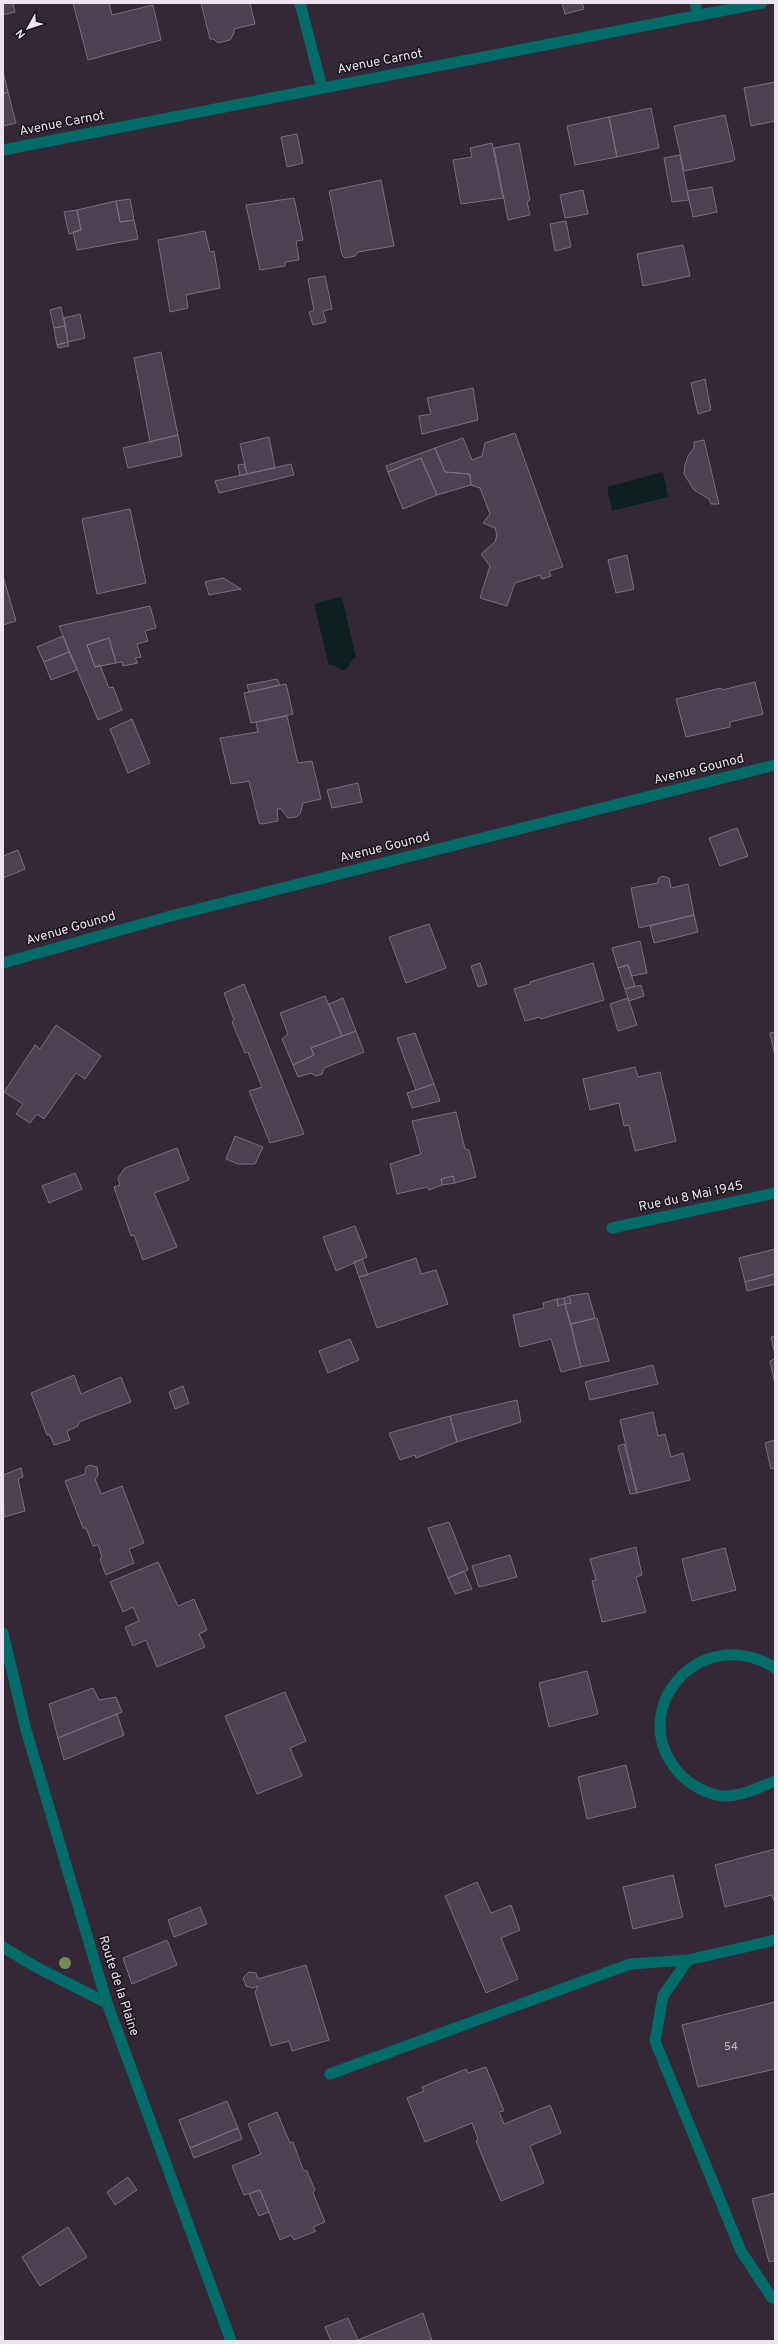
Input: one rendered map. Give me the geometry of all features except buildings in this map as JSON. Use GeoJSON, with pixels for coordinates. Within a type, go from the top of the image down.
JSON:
{"type":"FeatureCollection","features":[{"type":"Feature","properties":{"kind":"street"},"geometry":{"type":"LineString","coordinates":[[300,3],[322,88]]}},
{"type":"Feature","properties":{"kind":"street"},"geometry":{"type":"LineString","coordinates":[[695,3],[698,15]]}},
{"type":"Feature","properties":{"kind":"street","name":"Avenue Carnot"},"geometry":{"type":"LineString","coordinates":[[3,150],[762,3]]}},
{"type":"Feature","properties":{"kind":"street","name":"Avenue Gounod"},"geometry":{"type":"LineString","coordinates":[[3,963],[175,915],[775,765]]}},
{"type":"Feature","properties":{"kind":"street","name":"Rue du 8 Mai 1945"},"geometry":{"type":"LineString","coordinates":[[612,1228],[775,1193]]}},
{"type":"Feature","properties":{"kind":"street","name":"Route de la Plaine"},"geometry":{"type":"LineString","coordinates":[[3,1633],[26,1730],[107,2003],[232,2341]]}},
{"type":"Feature","properties":{"kind":"street"},"geometry":{"type":"LineString","coordinates":[[775,1668],[754,1657],[740,1654],[722,1654],[695,1664],[682,1675],[668,1694],[661,1717],[661,1731],[664,1747],[676,1770],[689,1782],[701,1790],[726,1796],[745,1792],[775,1781]]}},
{"type":"Feature","properties":{"kind":"street"},"geometry":{"type":"LineString","coordinates":[[330,2074],[630,1964],[688,1960],[775,1940]]}},
{"type":"Feature","properties":{"kind":"street"},"geometry":{"type":"LineString","coordinates":[[3,1947],[36,1967],[107,2003]]}},
{"type":"Feature","properties":{"kind":"street"},"geometry":{"type":"LineString","coordinates":[[688,1960],[663,1996],[655,2041],[740,2251],[772,2298],[775,2298]]}},
{"type":"Feature","properties":{"kind":"shaded area"},"geometry":{"type":"Polygon","coordinates":[[[663,472],[668,497],[612,511],[607,487],[663,472]]]}},
{"type":"Feature","properties":{"kind":"shaded area"},"geometry":{"type":"Polygon","coordinates":[[[339,597],[342,598],[356,658],[352,660],[347,669],[342,670],[334,665],[329,665],[314,604],[339,597]]]}}]}
